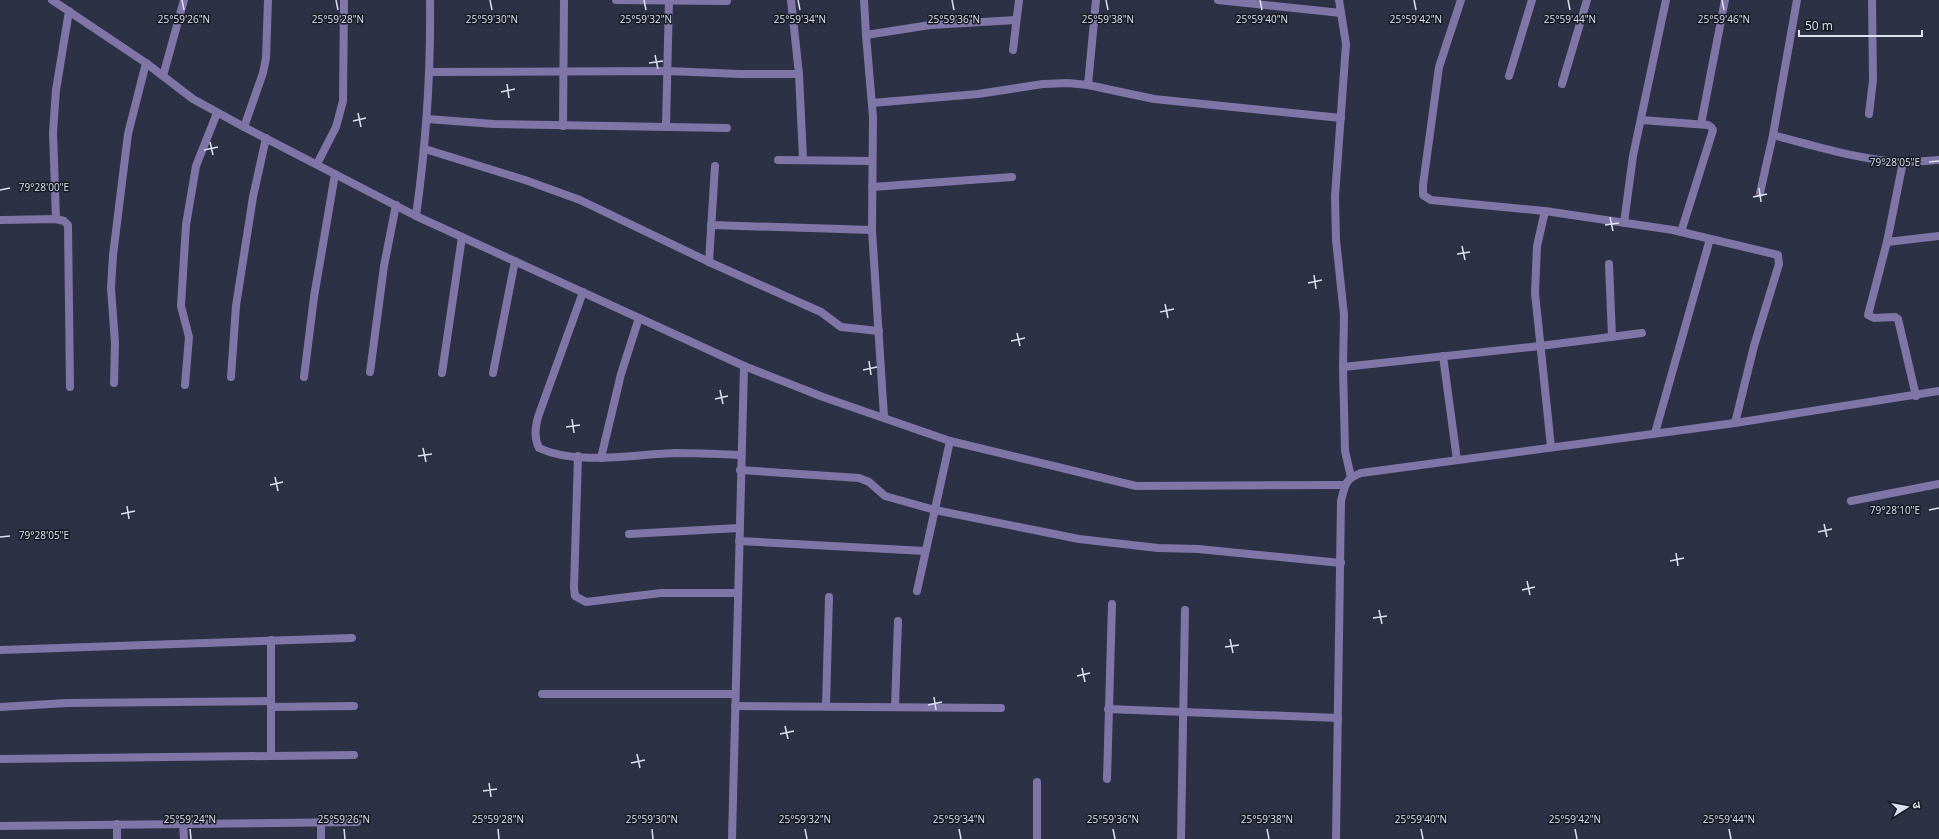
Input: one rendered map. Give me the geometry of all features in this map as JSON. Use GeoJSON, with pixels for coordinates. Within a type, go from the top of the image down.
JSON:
{"type":"FeatureCollection","features":[{"type":"Feature","properties":{"kind":"street"},"geometry":{"type":"LineString","coordinates":[[52,0],[146,63],[193,99],[217,113],[416,216],[744,366],[822,397],[884,417],[950,441],[1136,486],[1345,485]]}},
{"type":"Feature","properties":{"kind":"street"},"geometry":{"type":"LineString","coordinates":[[163,76],[184,0]]}},
{"type":"Feature","properties":{"kind":"street"},"geometry":{"type":"LineString","coordinates":[[244,127],[263,73],[266,58],[268,0]]}},
{"type":"Feature","properties":{"kind":"street"},"geometry":{"type":"LineString","coordinates":[[318,164],[336,127],[343,101],[344,0]]}},
{"type":"Feature","properties":{"kind":"street"},"geometry":{"type":"LineString","coordinates":[[416,216],[425,149],[427,119],[430,72],[430,0]]}},
{"type":"Feature","properties":{"kind":"street"},"geometry":{"type":"LineString","coordinates":[[563,126],[564,0]]}},
{"type":"Feature","properties":{"kind":"street"},"geometry":{"type":"LineString","coordinates":[[616,0],[727,1]]}},
{"type":"Feature","properties":{"kind":"street"},"geometry":{"type":"LineString","coordinates":[[791,0],[799,74],[803,159]]}},
{"type":"Feature","properties":{"kind":"street"},"geometry":{"type":"LineString","coordinates":[[864,0],[873,116],[872,230],[884,417]]}},
{"type":"Feature","properties":{"kind":"street"},"geometry":{"type":"LineString","coordinates":[[1013,50],[1019,0]]}},
{"type":"Feature","properties":{"kind":"street"},"geometry":{"type":"LineString","coordinates":[[1088,85],[1096,0]]}},
{"type":"Feature","properties":{"kind":"street"},"geometry":{"type":"LineString","coordinates":[[1218,0],[1341,13]]}},
{"type":"Feature","properties":{"kind":"street"},"geometry":{"type":"LineString","coordinates":[[1339,0],[1346,44],[1335,196],[1336,240],[1342,283],[1344,315],[1343,367],[1345,451],[1351,477]]}},
{"type":"Feature","properties":{"kind":"street"},"geometry":{"type":"LineString","coordinates":[[1461,0],[1439,67],[1424,177],[1423,195],[1431,200],[1545,211],[1681,232],[1775,253],[1778,255],[1779,259],[1754,346],[1735,423]]}},
{"type":"Feature","properties":{"kind":"street"},"geometry":{"type":"LineString","coordinates":[[1509,76],[1532,0]]}},
{"type":"Feature","properties":{"kind":"street"},"geometry":{"type":"LineString","coordinates":[[1562,84],[1587,0]]}},
{"type":"Feature","properties":{"kind":"street"},"geometry":{"type":"LineString","coordinates":[[1624,223],[1633,156],[1666,0]]}},
{"type":"Feature","properties":{"kind":"street"},"geometry":{"type":"LineString","coordinates":[[1701,124],[1725,0]]}},
{"type":"Feature","properties":{"kind":"street"},"geometry":{"type":"LineString","coordinates":[[1760,192],[1773,135],[1797,0]]}},
{"type":"Feature","properties":{"kind":"street"},"geometry":{"type":"LineString","coordinates":[[1869,114],[1873,80],[1872,0]]}},
{"type":"Feature","properties":{"kind":"street"},"geometry":{"type":"LineString","coordinates":[[666,126],[669,1]]}},
{"type":"Feature","properties":{"kind":"street"},"geometry":{"type":"LineString","coordinates":[[56,219],[53,132],[56,90],[68,11]]}},
{"type":"Feature","properties":{"kind":"street"},"geometry":{"type":"LineString","coordinates":[[866,35],[930,25],[1016,20]]}},
{"type":"Feature","properties":{"kind":"street"},"geometry":{"type":"LineString","coordinates":[[114,383],[115,343],[111,288],[112,255],[128,134],[146,63]]}},
{"type":"Feature","properties":{"kind":"street"},"geometry":{"type":"LineString","coordinates":[[430,72],[668,71],[740,74],[799,74]]}},
{"type":"Feature","properties":{"kind":"street"},"geometry":{"type":"LineString","coordinates":[[872,103],[998,92],[1043,84],[1068,83],[1088,85],[1154,99],[1340,118]]}},
{"type":"Feature","properties":{"kind":"street"},"geometry":{"type":"LineString","coordinates":[[184,386],[189,337],[181,306],[186,224],[196,166],[217,113]]}},
{"type":"Feature","properties":{"kind":"street"},"geometry":{"type":"LineString","coordinates":[[427,119],[494,124],[727,128]]}},
{"type":"Feature","properties":{"kind":"street"},"geometry":{"type":"LineString","coordinates":[[1641,120],[1711,126],[1712,135],[1681,232]]}},
{"type":"Feature","properties":{"kind":"street"},"geometry":{"type":"LineString","coordinates":[[1773,135],[1858,156],[1903,162],[1939,160]]}},
{"type":"Feature","properties":{"kind":"street"},"geometry":{"type":"LineString","coordinates":[[231,377],[236,306],[253,197],[266,138]]}},
{"type":"Feature","properties":{"kind":"street"},"geometry":{"type":"LineString","coordinates":[[425,149],[525,180],[580,200],[708,262],[821,312],[841,328],[879,331]]}},
{"type":"Feature","properties":{"kind":"street"},"geometry":{"type":"LineString","coordinates":[[778,160],[803,159],[872,161]]}},
{"type":"Feature","properties":{"kind":"street"},"geometry":{"type":"LineString","coordinates":[[1903,162],[1887,242],[1868,315],[1874,318],[1895,317],[1898,319],[1916,396]]}},
{"type":"Feature","properties":{"kind":"street"},"geometry":{"type":"LineString","coordinates":[[708,262],[715,166]]}},
{"type":"Feature","properties":{"kind":"street"},"geometry":{"type":"LineString","coordinates":[[304,377],[314,297],[335,174]]}},
{"type":"Feature","properties":{"kind":"street"},"geometry":{"type":"LineString","coordinates":[[872,187],[1012,177]]}},
{"type":"Feature","properties":{"kind":"street"},"geometry":{"type":"LineString","coordinates":[[370,372],[384,266],[396,205]]}},
{"type":"Feature","properties":{"kind":"street"},"geometry":{"type":"LineString","coordinates":[[1545,211],[1535,266],[1535,293],[1551,447]]}},
{"type":"Feature","properties":{"kind":"street"},"geometry":{"type":"LineString","coordinates":[[0,220],[56,219],[64,221],[68,225],[70,387]]}},
{"type":"Feature","properties":{"kind":"street"},"geometry":{"type":"LineString","coordinates":[[711,225],[872,230]]}},
{"type":"Feature","properties":{"kind":"street"},"geometry":{"type":"LineString","coordinates":[[1887,242],[1939,236]]}},
{"type":"Feature","properties":{"kind":"street"},"geometry":{"type":"LineString","coordinates":[[442,373],[462,237]]}},
{"type":"Feature","properties":{"kind":"street"},"geometry":{"type":"LineString","coordinates":[[1655,434],[1710,239]]}},
{"type":"Feature","properties":{"kind":"street"},"geometry":{"type":"LineString","coordinates":[[494,374],[515,261]]}},
{"type":"Feature","properties":{"kind":"street"},"geometry":{"type":"LineString","coordinates":[[1609,264],[1612,337]]}},
{"type":"Feature","properties":{"kind":"street"},"geometry":{"type":"LineString","coordinates":[[583,292],[538,417],[535,431],[538,448],[547,452],[601,458],[676,453],[740,455]]}},
{"type":"Feature","properties":{"kind":"street"},"geometry":{"type":"LineString","coordinates":[[601,458],[621,374],[639,318]]}},
{"type":"Feature","properties":{"kind":"street"},"geometry":{"type":"LineString","coordinates":[[1343,367],[1540,346],[1642,333]]}},
{"type":"Feature","properties":{"kind":"street"},"geometry":{"type":"LineString","coordinates":[[1443,356],[1456,460]]}},
{"type":"Feature","properties":{"kind":"street"},"geometry":{"type":"LineString","coordinates":[[732,839],[740,455],[744,366]]}},
{"type":"Feature","properties":{"kind":"street"},"geometry":{"type":"LineString","coordinates":[[1336,839],[1342,501],[1345,485],[1351,477],[1361,473],[1735,423],[1939,392]]}},
{"type":"Feature","properties":{"kind":"street"},"geometry":{"type":"LineString","coordinates":[[917,591],[950,441]]}},
{"type":"Feature","properties":{"kind":"street"},"geometry":{"type":"LineString","coordinates":[[578,456],[575,596],[586,602],[661,593],[737,593]]}},
{"type":"Feature","properties":{"kind":"street"},"geometry":{"type":"LineString","coordinates":[[740,470],[860,478],[868,482],[885,496],[935,510],[1079,539],[1158,548],[1198,549],[1341,563]]}},
{"type":"Feature","properties":{"kind":"street"},"geometry":{"type":"LineString","coordinates":[[1851,501],[1939,484]]}},
{"type":"Feature","properties":{"kind":"street"},"geometry":{"type":"LineString","coordinates":[[629,534],[739,528]]}},
{"type":"Feature","properties":{"kind":"street"},"geometry":{"type":"LineString","coordinates":[[739,542],[926,551]]}},
{"type":"Feature","properties":{"kind":"street"},"geometry":{"type":"LineString","coordinates":[[826,706],[829,597]]}},
{"type":"Feature","properties":{"kind":"street"},"geometry":{"type":"LineString","coordinates":[[1107,779],[1112,604]]}},
{"type":"Feature","properties":{"kind":"street"},"geometry":{"type":"LineString","coordinates":[[1181,839],[1185,610]]}},
{"type":"Feature","properties":{"kind":"street"},"geometry":{"type":"LineString","coordinates":[[895,707],[898,621]]}},
{"type":"Feature","properties":{"kind":"street"},"geometry":{"type":"LineString","coordinates":[[0,650],[352,638]]}},
{"type":"Feature","properties":{"kind":"street"},"geometry":{"type":"LineString","coordinates":[[271,640],[271,755]]}},
{"type":"Feature","properties":{"kind":"street"},"geometry":{"type":"LineString","coordinates":[[542,694],[735,694]]}},
{"type":"Feature","properties":{"kind":"street"},"geometry":{"type":"LineString","coordinates":[[0,707],[67,703],[354,706]]}},
{"type":"Feature","properties":{"kind":"street"},"geometry":{"type":"LineString","coordinates":[[735,706],[1001,708]]}},
{"type":"Feature","properties":{"kind":"street"},"geometry":{"type":"LineString","coordinates":[[1108,710],[1183,711],[1338,718]]}},
{"type":"Feature","properties":{"kind":"street"},"geometry":{"type":"LineString","coordinates":[[0,759],[354,755]]}},
{"type":"Feature","properties":{"kind":"street"},"geometry":{"type":"LineString","coordinates":[[1037,782],[1037,839]]}},
{"type":"Feature","properties":{"kind":"street"},"geometry":{"type":"LineString","coordinates":[[0,826],[357,822]]}},
{"type":"Feature","properties":{"kind":"street"},"geometry":{"type":"LineString","coordinates":[[321,823],[321,839]]}},
{"type":"Feature","properties":{"kind":"street"},"geometry":{"type":"LineString","coordinates":[[117,824],[117,839]]}},
{"type":"Feature","properties":{"kind":"street"},"geometry":{"type":"LineString","coordinates":[[183,824],[184,839]]}}]}
